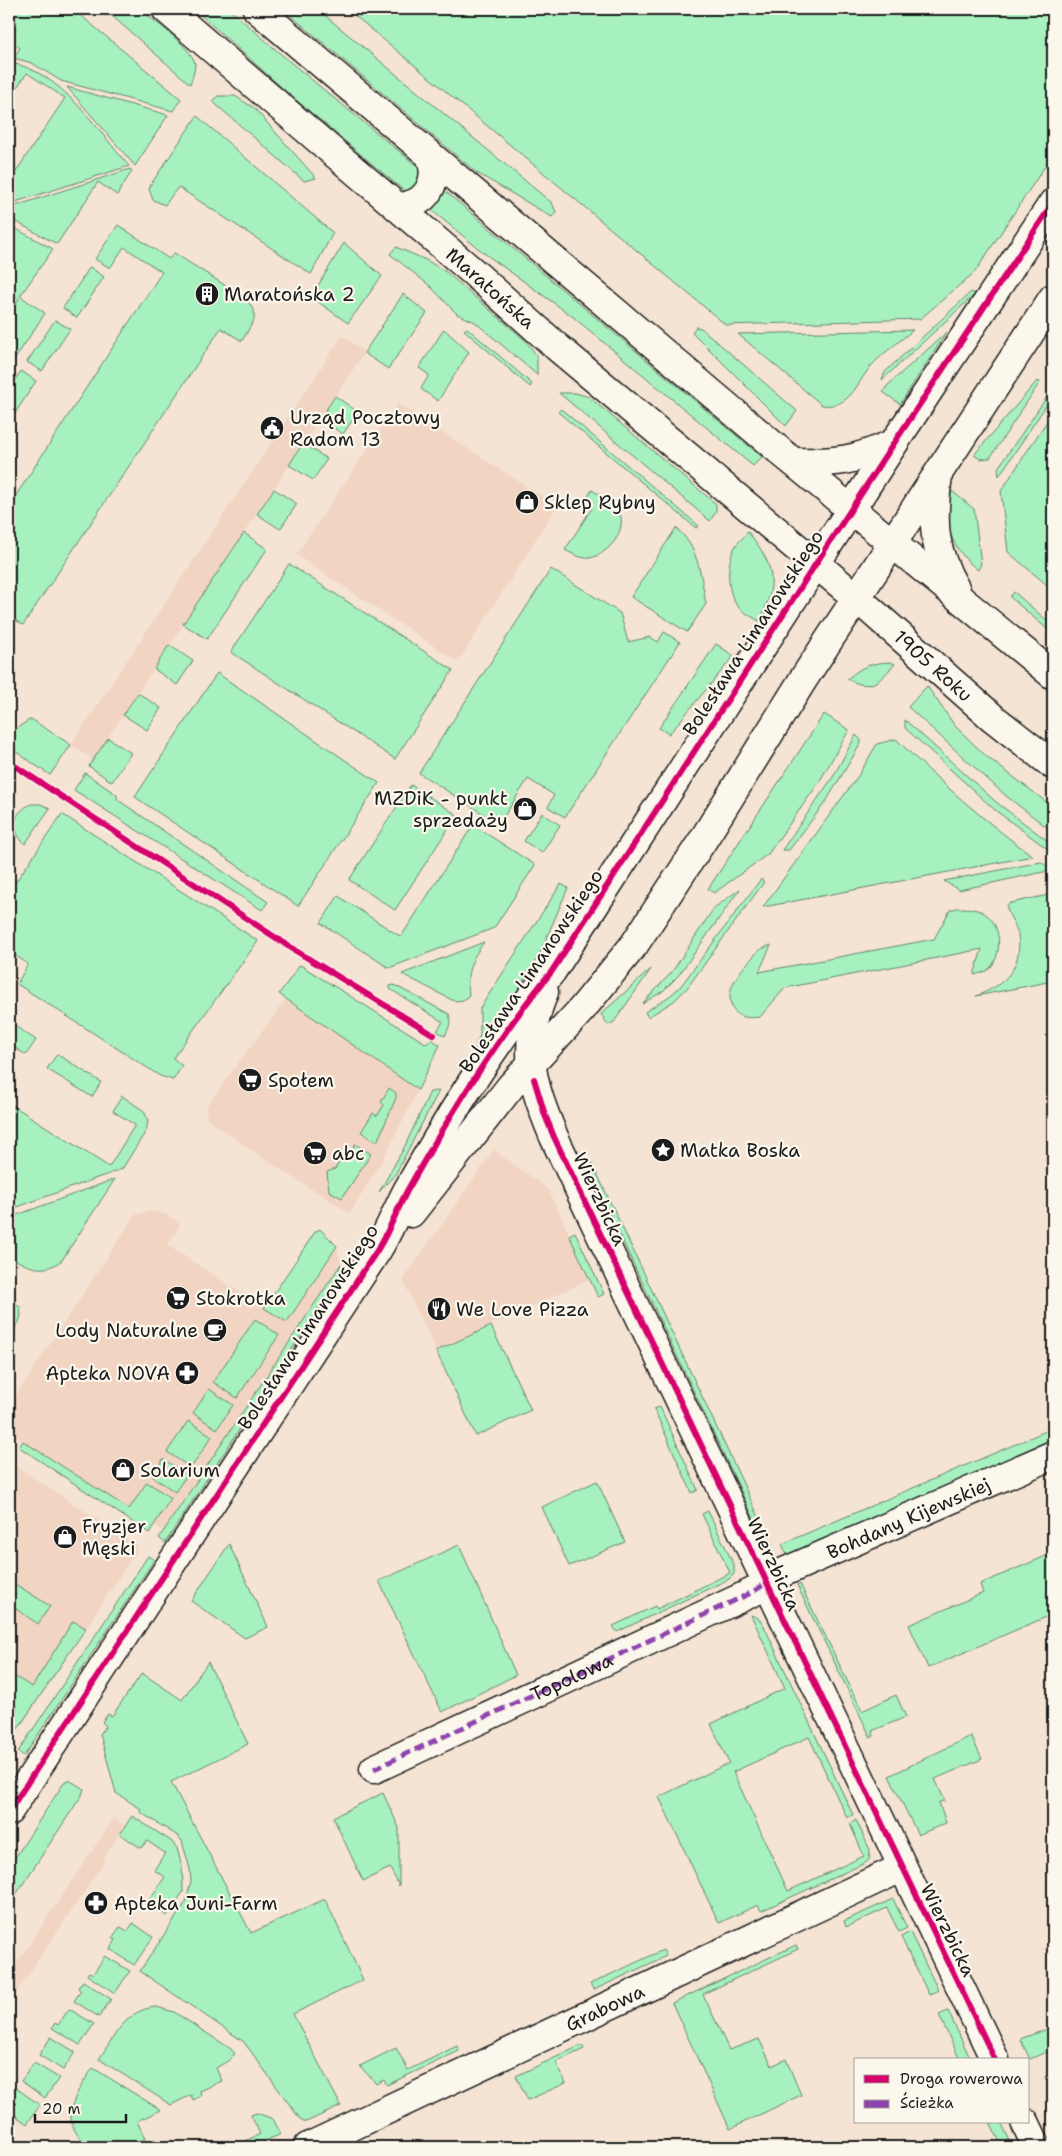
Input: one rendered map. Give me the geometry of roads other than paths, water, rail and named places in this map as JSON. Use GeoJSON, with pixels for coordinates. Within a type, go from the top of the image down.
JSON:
{"type":"FeatureCollection","features":[{"type":"Feature","properties":{"kind":"street","name":"Maratońska"},"geometry":{"type":"LineString","coordinates":[[166,9],[557,347],[815,564]]}},
{"type":"Feature","properties":{"kind":"street"},"geometry":{"type":"LineString","coordinates":[[257,9],[431,158],[794,462],[1053,675]]}},
{"type":"Feature","properties":{"kind":"street"},"geometry":{"type":"LineString","coordinates":[[398,208],[415,204],[428,192],[434,175],[431,158]]}},
{"type":"Feature","properties":{"kind":"street","name":"Bolesława Limanowskiego"},"geometry":{"type":"LineString","coordinates":[[9,1811],[381,1245],[407,1192],[482,1065],[504,1032],[552,971],[815,564],[1053,203]]}},
{"type":"Feature","properties":{"kind":"street","name":"Bolesława Limanowskiego"},"geometry":{"type":"LineString","coordinates":[[381,1245],[425,1196],[478,1126],[582,1009],[634,945],[703,840],[804,678],[858,599],[1053,298]]}},
{"type":"Feature","properties":{"kind":"street"},"geometry":{"type":"LineString","coordinates":[[794,462],[826,463],[845,461],[894,444]]}},
{"type":"Feature","properties":{"kind":"street"},"geometry":{"type":"LineString","coordinates":[[938,475],[934,503],[938,550],[944,569],[960,598]]}},
{"type":"Feature","properties":{"kind":"street","name":"1905 Roku"},"geometry":{"type":"LineString","coordinates":[[815,564],[858,599],[994,718],[1053,765]]}},
{"type":"Feature","properties":{"kind":"street","name":"Bolesława Limanowskiego"},"geometry":{"type":"LineString","coordinates":[[531,1065],[530,1041],[532,1027],[538,1005],[552,971]]}},
{"type":"Feature","properties":{"kind":"street","name":"Wierzbicka"},"geometry":{"type":"LineString","coordinates":[[531,1065],[545,1115],[554,1137],[901,1868],[994,2058]]}},
{"type":"Feature","properties":{"kind":"street","name":"Bohdany Kijewskiej"},"geometry":{"type":"LineString","coordinates":[[766,1583],[777,1575],[1053,1455]]}},
{"type":"Feature","properties":{"kind":"street","name":"Topolowa"},"geometry":{"type":"LineString","coordinates":[[374,1769],[753,1592],[766,1583]]}},
{"type":"Feature","properties":{"kind":"street","name":"Grabowa"},"geometry":{"type":"LineString","coordinates":[[308,2147],[901,1868]]}},
{"type":"Feature","properties":{"kind":"street"},"geometry":{"type":"LineString","coordinates":[[1026,2124],[1037,2147]]}},
{"type":"Feature","properties":{"kind":"place","name":"Maratońska 2"},"geometry":{"type":"Point","coordinates":[207,294]}},
{"type":"Feature","properties":{"kind":"place","name":"Urząd Pocztowy Radom 13"},"geometry":{"type":"Point","coordinates":[272,428]}},
{"type":"Feature","properties":{"kind":"place","name":"Sklep Rybny"},"geometry":{"type":"Point","coordinates":[527,502]}},
{"type":"Feature","properties":{"kind":"place","name":"MZDiK - punkt sprzedaży"},"geometry":{"type":"Point","coordinates":[525,809]}},
{"type":"Feature","properties":{"kind":"place","name":"Społem"},"geometry":{"type":"Point","coordinates":[250,1080]}},
{"type":"Feature","properties":{"kind":"place","name":"Matka Boska"},"geometry":{"type":"Point","coordinates":[663,1150]}},
{"type":"Feature","properties":{"kind":"place","name":"abc"},"geometry":{"type":"Point","coordinates":[315,1153]}},
{"type":"Feature","properties":{"kind":"place","name":"Stokrotka"},"geometry":{"type":"Point","coordinates":[178,1298]}},
{"type":"Feature","properties":{"kind":"place","name":"We Love Pizza"},"geometry":{"type":"Point","coordinates":[439,1309]}},
{"type":"Feature","properties":{"kind":"place","name":"Lody Naturalne"},"geometry":{"type":"Point","coordinates":[215,1330]}},
{"type":"Feature","properties":{"kind":"place","name":"Apteka NOVA"},"geometry":{"type":"Point","coordinates":[187,1373]}},
{"type":"Feature","properties":{"kind":"place","name":"Solarium"},"geometry":{"type":"Point","coordinates":[123,1470]}},
{"type":"Feature","properties":{"kind":"place","name":"Fryzjer Męski"},"geometry":{"type":"Point","coordinates":[65,1537]}},
{"type":"Feature","properties":{"kind":"place","name":"Apteka Juni-Farm"},"geometry":{"type":"Point","coordinates":[96,1903]}}]}
